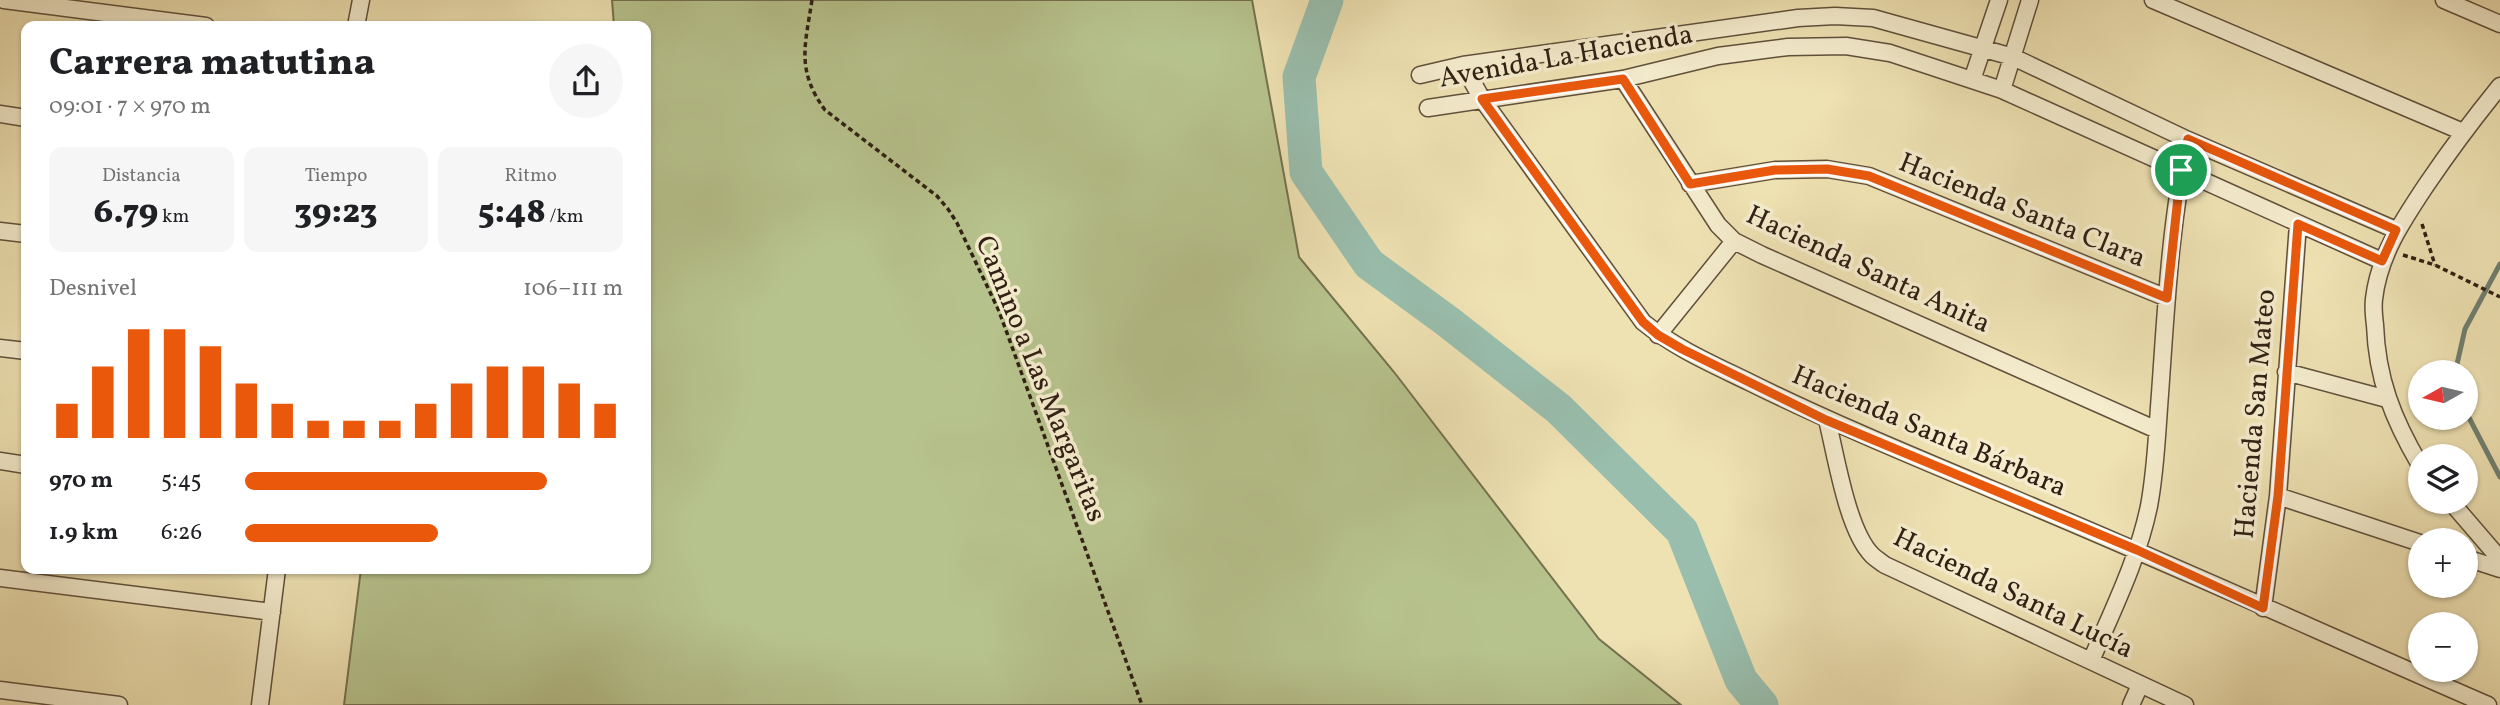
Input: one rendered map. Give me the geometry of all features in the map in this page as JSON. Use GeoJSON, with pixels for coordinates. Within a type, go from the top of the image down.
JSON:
{"type":"FeatureCollection","features":[{"type":"Feature","properties":{"kind":"street"},"geometry":{"type":"LineString","coordinates":[[4,0],[167,21]]}},
{"type":"Feature","properties":{"kind":"street"},"geometry":{"type":"LineString","coordinates":[[357,21],[360,0]]}},
{"type":"Feature","properties":{"kind":"street"},"geometry":{"type":"LineString","coordinates":[[1972,79],[1999,0]]}},
{"type":"Feature","properties":{"kind":"street"},"geometry":{"type":"LineString","coordinates":[[2002,90],[2030,0]]}},
{"type":"Feature","properties":{"kind":"street"},"geometry":{"type":"LineString","coordinates":[[2153,0],[2463,132]]}},
{"type":"Feature","properties":{"kind":"street"},"geometry":{"type":"LineString","coordinates":[[2444,0],[2500,24]]}},
{"type":"Feature","properties":{"kind":"street","name":"Avenida La Hacienda"},"geometry":{"type":"LineString","coordinates":[[1420,75],[1463,65],[1798,18],[1873,18],[2013,57],[2188,139],[2396,230]]}},
{"type":"Feature","properties":{"kind":"street","name":"Avenida La Hacienda"},"geometry":{"type":"LineString","coordinates":[[1429,108],[1623,79],[1718,56],[1788,47],[1846,46],[1890,53],[2002,90],[2298,224],[2385,255]]}},
{"type":"Feature","properties":{"kind":"street","name":"Hacienda Santa Bárbara"},"geometry":{"type":"LineString","coordinates":[[1463,65],[1482,99],[1643,322],[1658,335],[1826,420],[2137,550],[2263,608],[2488,705]]}},
{"type":"Feature","properties":{"kind":"street","name":"Hacienda Santa Anita"},"geometry":{"type":"LineString","coordinates":[[1623,79],[1718,225],[1734,241],[2157,430]]}},
{"type":"Feature","properties":{"kind":"street"},"geometry":{"type":"LineString","coordinates":[[2408,445],[2387,399],[2376,349],[2373,300],[2385,255],[2396,230],[2463,132],[2500,86]]}},
{"type":"Feature","properties":{"kind":"street"},"geometry":{"type":"LineString","coordinates":[[0,114],[21,117]]}},
{"type":"Feature","properties":{"kind":"street"},"geometry":{"type":"LineString","coordinates":[[2091,661],[2137,550],[2148,509],[2154,473],[2167,298],[2181,170],[2188,139]]}},
{"type":"Feature","properties":{"kind":"street","name":"Hacienda Santa Clara"},"geometry":{"type":"LineString","coordinates":[[1690,184],[1775,170],[1827,169],[1869,176],[2167,298]]}},
{"type":"Feature","properties":{"kind":"street","name":"Hacienda San Mateo"},"geometry":{"type":"LineString","coordinates":[[2263,608],[2278,496],[2298,224]]}},
{"type":"Feature","properties":{"kind":"street"},"geometry":{"type":"LineString","coordinates":[[0,231],[21,233]]}},
{"type":"Feature","properties":{"kind":"street"},"geometry":{"type":"LineString","coordinates":[[1658,335],[1734,241]]}},
{"type":"Feature","properties":{"kind":"street"},"geometry":{"type":"LineString","coordinates":[[0,348],[21,350]]}},
{"type":"Feature","properties":{"kind":"street"},"geometry":{"type":"LineString","coordinates":[[2286,372],[2387,399]]}},
{"type":"Feature","properties":{"kind":"street","name":"Hacienda Santa Lucía"},"geometry":{"type":"LineString","coordinates":[[1826,420],[1850,512],[1861,540],[1872,555],[1885,565],[2185,705]]}},
{"type":"Feature","properties":{"kind":"street"},"geometry":{"type":"LineString","coordinates":[[0,461],[21,464]]}},
{"type":"Feature","properties":{"kind":"street"},"geometry":{"type":"LineString","coordinates":[[2278,496],[2408,539]]}},
{"type":"Feature","properties":{"kind":"street"},"geometry":{"type":"LineString","coordinates":[[2461,514],[2500,559]]}},
{"type":"Feature","properties":{"kind":"street"},"geometry":{"type":"LineString","coordinates":[[2478,562],[2500,569]]}},
{"type":"Feature","properties":{"kind":"street"},"geometry":{"type":"LineString","coordinates":[[260,705],[276,574]]}},
{"type":"Feature","properties":{"kind":"street"},"geometry":{"type":"LineString","coordinates":[[0,578],[272,612]]}},
{"type":"Feature","properties":{"kind":"street"},"geometry":{"type":"LineString","coordinates":[[2131,705],[2140,685]]}},
{"type":"Feature","properties":{"kind":"street"},"geometry":{"type":"LineString","coordinates":[[0,690],[119,705]]}},
{"type":"Feature","properties":{"kind":"path","name":"Camino a Las Margaritas"},"geometry":{"type":"LineString","coordinates":[[812,0],[804,62],[813,93],[825,110],[937,196],[957,223],[999,311],[1142,705]]}},
{"type":"Feature","properties":{"kind":"path"},"geometry":{"type":"LineString","coordinates":[[2415,203],[2435,265]]}},
{"type":"Feature","properties":{"kind":"path"},"geometry":{"type":"LineString","coordinates":[[2385,255],[2435,265],[2500,295]]}},
{"type":"Feature","properties":{"kind":"green space"},"geometry":{"type":"Polygon","coordinates":[[[612,0],[1252,0],[1299,257],[1394,372],[1599,639],[1681,705],[344,705],[360,574],[651,574],[651,21],[614,21],[612,0]]]}},
{"type":"Feature","properties":{"kind":"waterway"},"geometry":{"type":"LineString","coordinates":[[1327,0],[1299,77],[1306,172],[1369,264],[1559,409],[1682,531],[1741,680],[1762,705]]}},
{"type":"Feature","properties":{"kind":"waterway"},"geometry":{"type":"LineString","coordinates":[[2458,360],[2465,329],[2500,264]]}},
{"type":"Feature","properties":{"kind":"waterway"},"geometry":{"type":"LineString","coordinates":[[2475,430],[2500,477]]}},
{"type":"Feature","properties":{"kind":"route"},"geometry":{"type":"LineString","coordinates":[[1623,79],[1690,184],[1775,170],[1827,169],[1869,176],[2167,298],[2181,170],[2188,139],[2396,230],[2382,261],[2298,224],[2278,496],[2263,608],[2137,550],[1826,420],[1658,335],[1643,322],[1482,99],[1623,79]]}}]}
